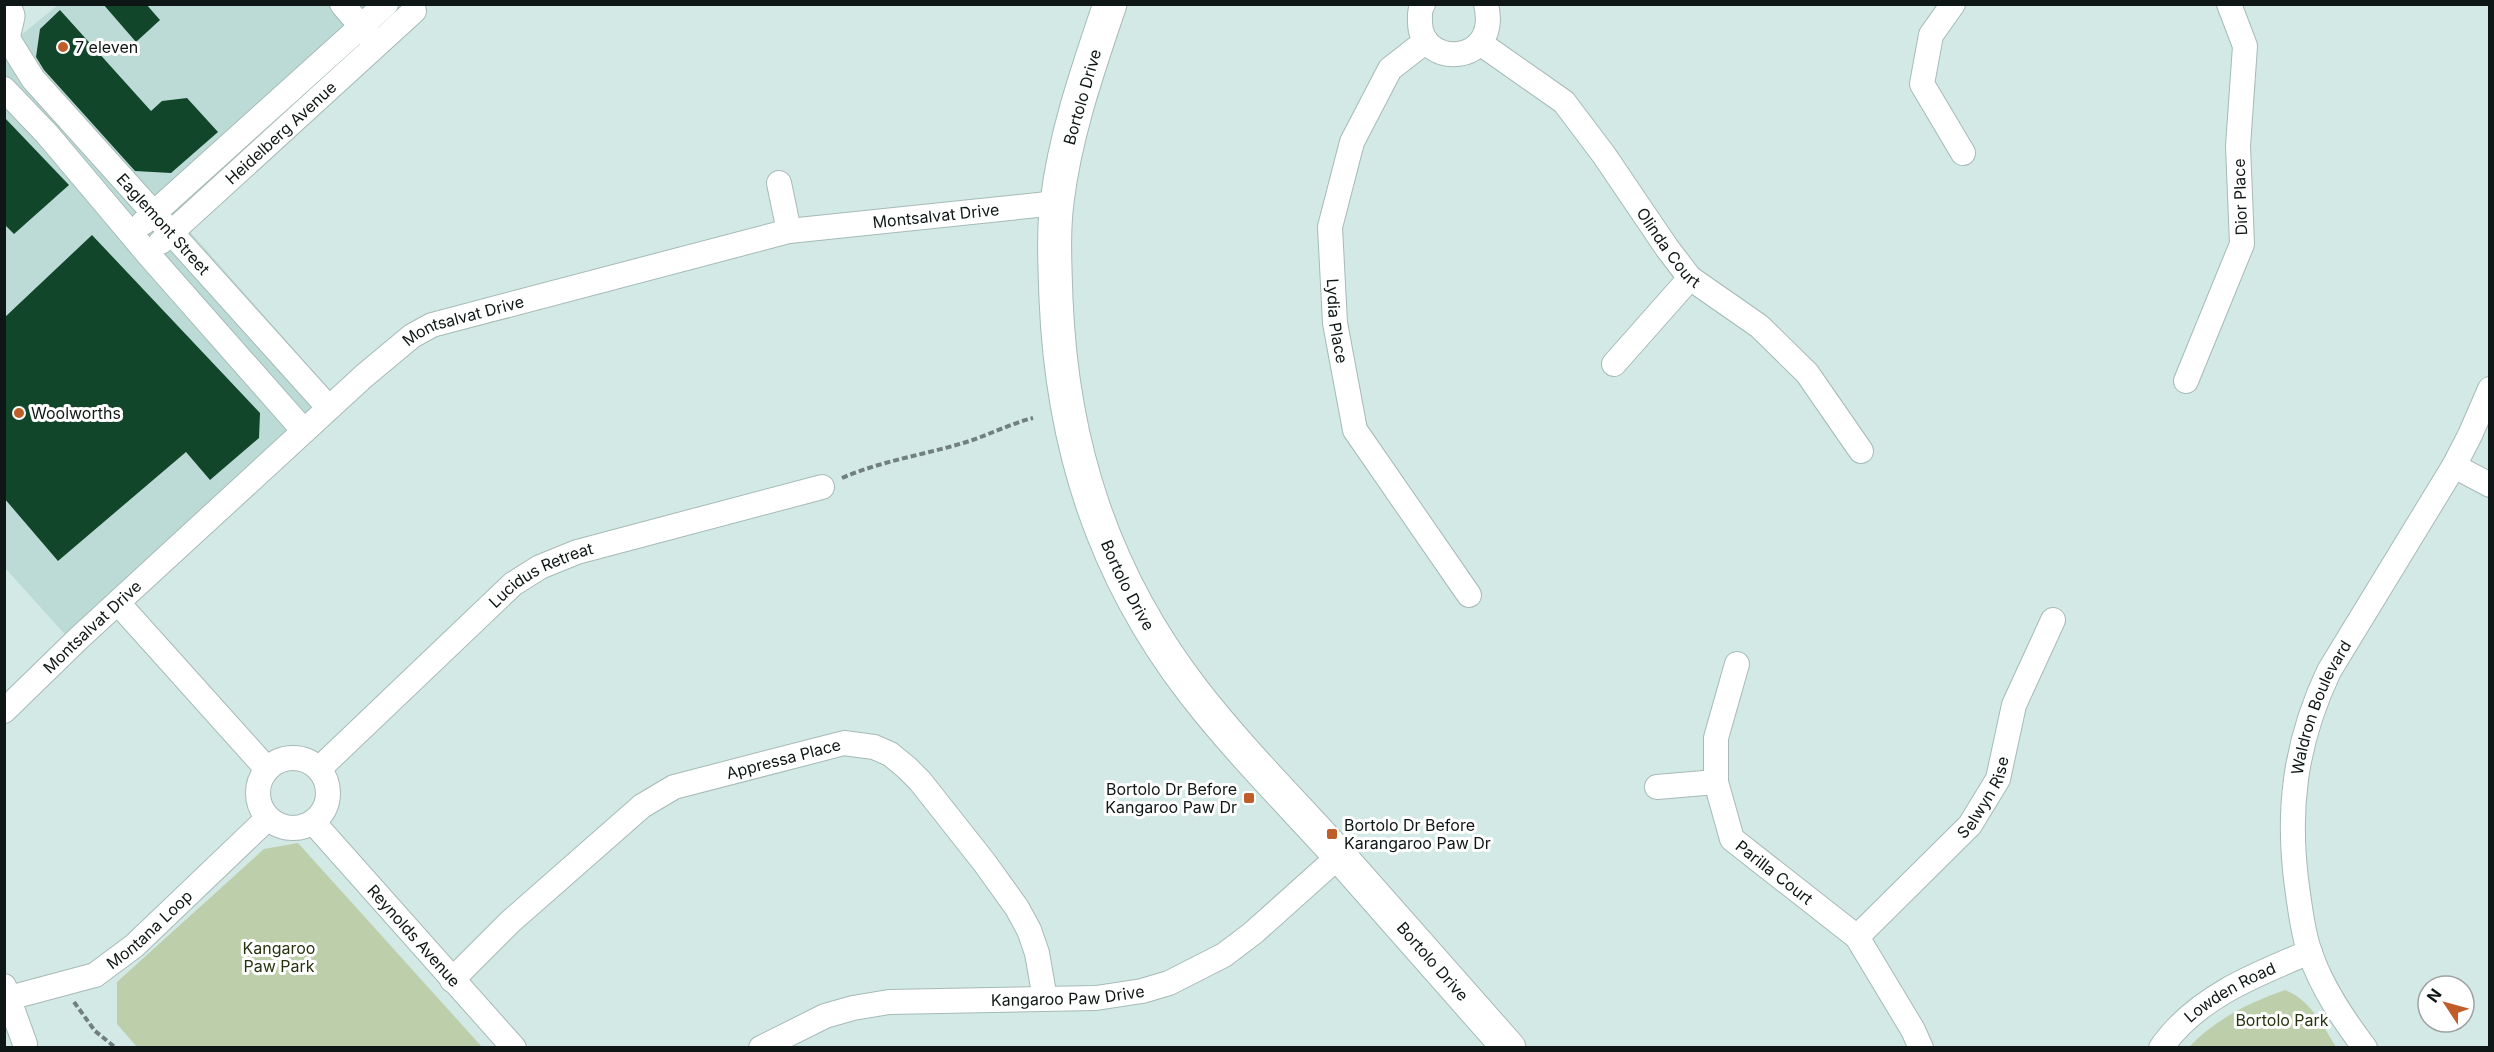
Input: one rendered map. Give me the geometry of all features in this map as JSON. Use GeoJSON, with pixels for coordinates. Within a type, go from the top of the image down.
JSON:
{"type":"FeatureCollection","features":[{"type":"Feature","properties":{"kind":"street"},"geometry":{"type":"LineString","coordinates":[[342,4],[369,35]]}},
{"type":"Feature","properties":{"kind":"street","name":"Heidelberg Avenue"},"geometry":{"type":"LineString","coordinates":[[148,254],[369,35],[386,4]]}},
{"type":"Feature","properties":{"kind":"street","name":"Bortolo Drive"},"geometry":{"type":"LineString","coordinates":[[1089,4],[1054,113],[1047,203],[1055,267],[1058,345],[1076,452],[1084,484],[1100,528],[1143,617],[1194,692],[1483,1047]]}},
{"type":"Feature","properties":{"kind":"street","name":"Bortolo Drive"},"geometry":{"type":"LineString","coordinates":[[1047,203],[1110,4]]}},
{"type":"Feature","properties":{"kind":"street"},"geometry":{"type":"LineString","coordinates":[[1423,4],[1420,9],[1420,30],[1433,48],[1446,54],[1461,54],[1480,43],[1490,20],[1486,4]]}},
{"type":"Feature","properties":{"kind":"street"},"geometry":{"type":"LineString","coordinates":[[1953,4],[1931,35],[1922,84],[1963,153]]}},
{"type":"Feature","properties":{"kind":"street","name":"Dior Place"},"geometry":{"type":"LineString","coordinates":[[2186,381],[2242,244],[2238,146],[2245,46],[2229,4]]}},
{"type":"Feature","properties":{"kind":"street","name":"Heidelberg Avenue"},"geometry":{"type":"LineString","coordinates":[[133,233],[155,212],[369,35],[414,11]]}},
{"type":"Feature","properties":{"kind":"street","name":"Eaglemont Street"},"geometry":{"type":"LineString","coordinates":[[8,19],[33,79],[329,408]]}},
{"type":"Feature","properties":{"kind":"street","name":"Lydia Place"},"geometry":{"type":"LineString","coordinates":[[1426,41],[1390,69],[1352,142],[1330,227],[1335,323],[1355,430],[1469,595]]}},
{"type":"Feature","properties":{"kind":"street","name":"Olinda Court"},"geometry":{"type":"LineString","coordinates":[[1480,43],[1564,102],[1604,155],[1666,248],[1690,278],[1759,326],[1807,373],[1861,451]]}},
{"type":"Feature","properties":{"kind":"street","name":"Eaglemont Street"},"geometry":{"type":"LineString","coordinates":[[4,90],[47,134],[133,233],[148,254],[304,431]]}},
{"type":"Feature","properties":{"kind":"street"},"geometry":{"type":"LineString","coordinates":[[779,183],[789,231]]}},
{"type":"Feature","properties":{"kind":"street","name":"Montsalvat Drive"},"geometry":{"type":"LineString","coordinates":[[4,711],[389,353],[412,336],[432,326],[596,280],[789,231],[1047,203]]}},
{"type":"Feature","properties":{"kind":"street"},"geometry":{"type":"LineString","coordinates":[[1614,364],[1690,278]]}},
{"type":"Feature","properties":{"kind":"street","name":"Waldron Boulevard"},"geometry":{"type":"LineString","coordinates":[[2365,1047],[2331,998],[2310,952],[2302,922],[2292,841],[2294,789],[2304,735],[2313,705],[2329,671],[2454,466],[2490,389]]}},
{"type":"Feature","properties":{"kind":"street"},"geometry":{"type":"LineString","coordinates":[[2454,466],[2490,484]]}},
{"type":"Feature","properties":{"kind":"street","name":"Lucidus Retreat"},"geometry":{"type":"LineString","coordinates":[[319,769],[513,585],[540,567],[577,552],[822,488]]}},
{"type":"Feature","properties":{"kind":"street"},"geometry":{"type":"LineString","coordinates":[[118,603],[267,769]]}},
{"type":"Feature","properties":{"kind":"street","name":"Selwyn Rise"},"geometry":{"type":"LineString","coordinates":[[1857,937],[1970,825],[1998,779],[2014,705],[2054,620]]}},
{"type":"Feature","properties":{"kind":"street","name":"Parilla Court"},"geometry":{"type":"LineString","coordinates":[[1737,664],[1716,738],[1716,782],[1732,839],[1857,937],[1921,1047]]}},
{"type":"Feature","properties":{"kind":"street","name":"Appressa Place"},"geometry":{"type":"LineString","coordinates":[[452,980],[510,922],[650,801],[674,787],[844,743],[874,747],[890,754],[906,767],[920,781],[977,853],[1017,908],[1029,930],[1037,953],[1045,999]]}},
{"type":"Feature","properties":{"kind":"street"},"geometry":{"type":"LineString","coordinates":[[287,758],[299,758],[319,769],[328,791],[327,803],[321,814],[313,822],[302,827],[290,828],[278,825],[268,818],[258,799],[258,788],[267,769],[287,758]]}},
{"type":"Feature","properties":{"kind":"street"},"geometry":{"type":"LineString","coordinates":[[1656,787],[1716,782]]}},
{"type":"Feature","properties":{"kind":"street","name":"Montana Loop"},"geometry":{"type":"LineString","coordinates":[[7,992],[60,984],[95,975],[134,946],[268,818]]}},
{"type":"Feature","properties":{"kind":"street","name":"Reynolds Avenue"},"geometry":{"type":"LineString","coordinates":[[313,822],[514,1047]]}},
{"type":"Feature","properties":{"kind":"street","name":"Bortolo Drive"},"geometry":{"type":"LineString","coordinates":[[1332,863],[1509,1047]]}},
{"type":"Feature","properties":{"kind":"street","name":"Kangaroo Paw Drive"},"geometry":{"type":"LineString","coordinates":[[761,1047],[825,1016],[853,1008],[889,1002],[1095,998],[1142,991],[1200,969],[1224,955],[1253,933],[1332,863]]}},
{"type":"Feature","properties":{"kind":"street","name":"Lowden Road"},"geometry":{"type":"LineString","coordinates":[[2161,1047],[2192,1013],[2219,995],[2272,967],[2310,952]]}},
{"type":"Feature","properties":{"kind":"street"},"geometry":{"type":"LineString","coordinates":[[7,992],[25,1044]]}},
{"type":"Feature","properties":{"kind":"path"},"geometry":{"type":"LineString","coordinates":[[822,488],[852,474],[914,454],[966,442],[1007,425],[1033,418]]}},
{"type":"Feature","properties":{"kind":"path"},"geometry":{"type":"LineString","coordinates":[[60,984],[95,1031],[116,1047]]}},
{"type":"Feature","properties":{"kind":"shaded area"},"geometry":{"type":"Polygon","coordinates":[[[368,4],[170,209],[345,407],[79,650],[5,568],[4,49],[58,5],[368,4]]]}},
{"type":"Feature","properties":{"kind":"green space","name":"Kangaroo Paw Park"},"geometry":{"type":"Polygon","coordinates":[[[298,843],[482,1047],[137,1047],[117,1024],[117,982],[264,849],[298,843]]]}},
{"type":"Feature","properties":{"kind":"green space","name":"Bortolo Park"},"geometry":{"type":"Polygon","coordinates":[[[2285,990],[2294,994],[2309,1007],[2336,1047],[2189,1047],[2221,1020],[2258,1000],[2285,990]]]}},
{"type":"Feature","properties":{"kind":"building"},"geometry":{"type":"Polygon","coordinates":[[[103,4],[146,4],[160,20],[136,42],[103,4]]]}},
{"type":"Feature","properties":{"kind":"building"},"geometry":{"type":"Polygon","coordinates":[[[60,10],[151,111],[162,101],[187,98],[218,132],[171,173],[135,171],[44,70],[36,57],[40,29],[60,10]]]}},
{"type":"Feature","properties":{"kind":"building"},"geometry":{"type":"Polygon","coordinates":[[[4,117],[69,185],[14,234],[4,224],[4,117]]]}},
{"type":"Feature","properties":{"kind":"building"},"geometry":{"type":"Polygon","coordinates":[[[92,235],[260,413],[259,438],[210,480],[186,452],[58,561],[4,498],[4,318],[92,235]]]}},
{"type":"Feature","properties":{"kind":"place","name":"7 eleven"},"geometry":{"type":"Point","coordinates":[63,47]}},
{"type":"Feature","properties":{"kind":"place","name":"Woolworths"},"geometry":{"type":"Point","coordinates":[19,413]}},
{"type":"Feature","properties":{"kind":"place","name":"Bortolo Dr Before Kangaroo Paw Dr"},"geometry":{"type":"Point","coordinates":[1249,798]}},
{"type":"Feature","properties":{"kind":"place","name":"Bortolo Dr Before Karangaroo Paw Dr"},"geometry":{"type":"Point","coordinates":[1332,834]}}]}
